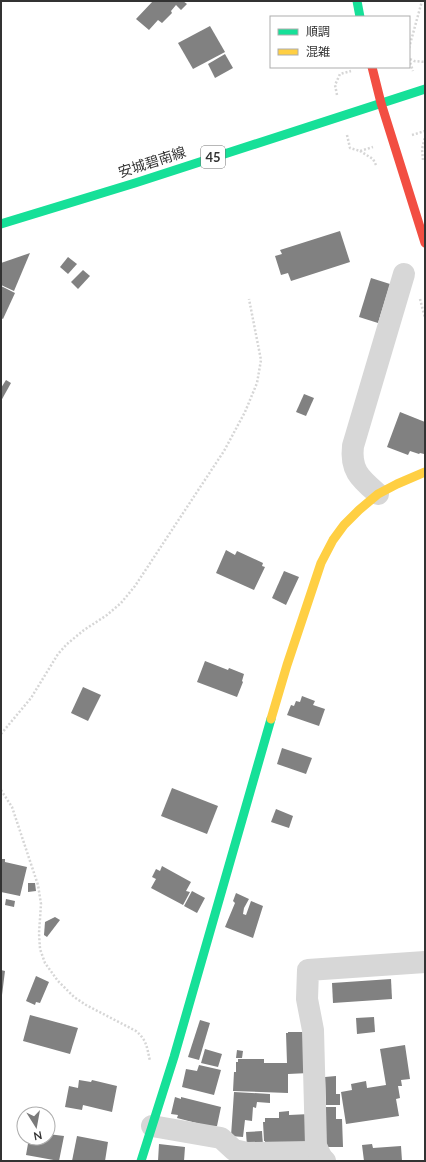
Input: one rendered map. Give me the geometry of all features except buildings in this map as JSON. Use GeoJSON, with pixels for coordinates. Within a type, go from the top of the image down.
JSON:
{"type":"FeatureCollection","features":[{"type":"Feature","properties":{"kind":"street"},"geometry":{"type":"LineString","coordinates":[[357,1],[360,16]]}},
{"type":"Feature","properties":{"kind":"street"},"geometry":{"type":"LineString","coordinates":[[372,68],[425,243]]}},
{"type":"Feature","properties":{"kind":"street","name":"安城碧南線"},"geometry":{"type":"LineString","coordinates":[[1,224],[425,89]]}},
{"type":"Feature","properties":{"kind":"street"},"geometry":{"type":"LineString","coordinates":[[378,494],[362,480],[355,469],[352,458],[353,446],[404,274]]}},
{"type":"Feature","properties":{"kind":"street"},"geometry":{"type":"LineString","coordinates":[[141,1161],[166,1084],[287,665],[321,563],[333,540],[344,525],[359,510],[378,494],[425,472]]}},
{"type":"Feature","properties":{"kind":"street"},"geometry":{"type":"LineString","coordinates":[[323,1160],[316,1146],[313,1030],[308,999],[308,970],[425,962]]}},
{"type":"Feature","properties":{"kind":"street"},"geometry":{"type":"LineString","coordinates":[[152,1126],[221,1138],[234,1150],[247,1153],[310,1152],[323,1160]]}},
{"type":"Feature","properties":{"kind":"path"},"geometry":{"type":"LineString","coordinates":[[410,44],[422,1]]}},
{"type":"Feature","properties":{"kind":"path"},"geometry":{"type":"LineString","coordinates":[[410,59],[425,62]]}},
{"type":"Feature","properties":{"kind":"path"},"geometry":{"type":"LineString","coordinates":[[425,137],[422,149],[425,166]]}},
{"type":"Feature","properties":{"kind":"path"},"geometry":{"type":"LineString","coordinates":[[1,734],[31,698],[58,654],[67,644],[121,603],[135,586],[224,451],[245,412],[257,383],[261,360],[249,299]]}},
{"type":"Feature","properties":{"kind":"path"},"geometry":{"type":"LineString","coordinates":[[1,790],[12,807],[38,885],[41,904],[39,933],[40,949],[45,963],[58,981],[74,997],[143,1036],[147,1047],[153,1078],[158,1082],[166,1084]]}},
{"type":"Feature","properties":{"kind":"traffic: fast"},"geometry":{"type":"LineString","coordinates":[[357,1],[360,16]]}},
{"type":"Feature","properties":{"kind":"traffic: fast"},"geometry":{"type":"LineString","coordinates":[[1,224],[135,183],[425,89]]}},
{"type":"Feature","properties":{"kind":"traffic: fast"},"geometry":{"type":"LineString","coordinates":[[141,1161],[174,1057],[271,719]]}},
{"type":"Feature","properties":{"kind":"traffic: slow"},"geometry":{"type":"LineString","coordinates":[[271,719],[287,665],[321,563],[333,540],[344,525],[378,494],[425,472]]}},
{"type":"Feature","properties":{"kind":"traffic: jam"},"geometry":{"type":"LineString","coordinates":[[372,68],[381,103],[425,243]]}}]}
